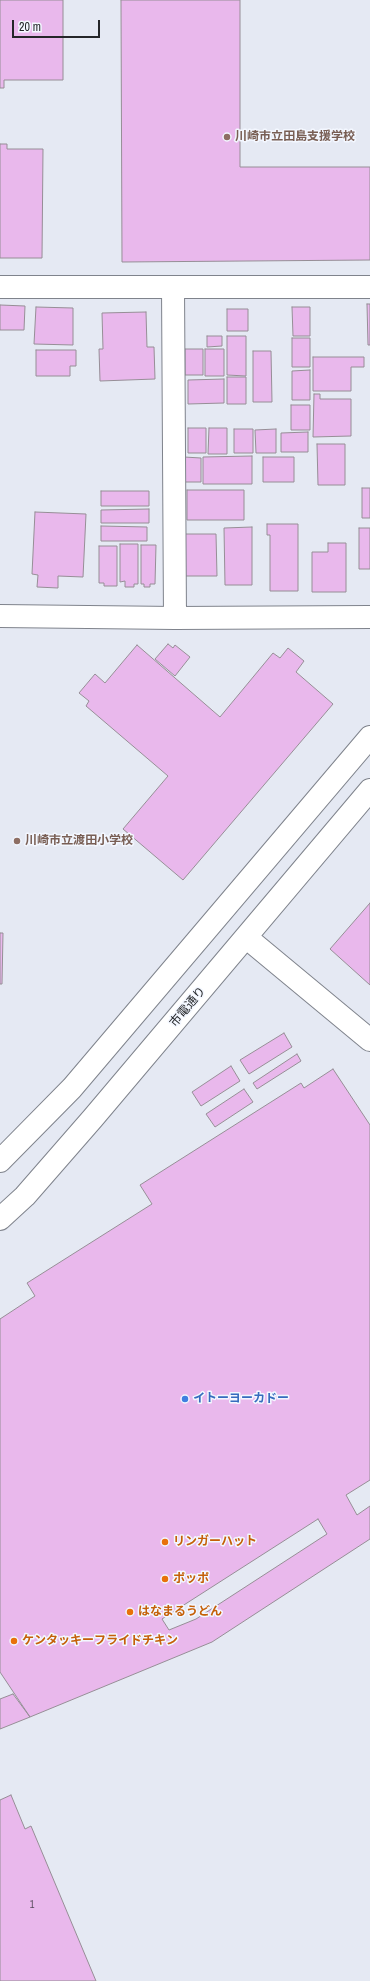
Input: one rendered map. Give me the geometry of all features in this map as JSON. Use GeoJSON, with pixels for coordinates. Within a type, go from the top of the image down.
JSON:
{"type":"FeatureCollection","features":[{"type":"Feature","properties":{"kind":"street"},"geometry":{"type":"LineString","coordinates":[[173,287],[174,618]]}},
{"type":"Feature","properties":{"kind":"street"},"geometry":{"type":"LineString","coordinates":[[0,288],[370,287]]}},
{"type":"Feature","properties":{"kind":"street"},"geometry":{"type":"LineString","coordinates":[[0,616],[174,618],[370,617]]}},
{"type":"Feature","properties":{"kind":"street"},"geometry":{"type":"LineString","coordinates":[[0,1161],[72,1088],[370,737]]}},
{"type":"Feature","properties":{"kind":"street","name":"市電通り"},"geometry":{"type":"LineString","coordinates":[[0,1218],[25,1196],[93,1118],[247,938],[370,790]]}},
{"type":"Feature","properties":{"kind":"street"},"geometry":{"type":"LineString","coordinates":[[247,938],[370,1040]]}},
{"type":"Feature","properties":{"kind":"building"},"geometry":{"type":"Polygon","coordinates":[[[0,0],[63,0],[63,80],[4,80],[4,88],[0,88],[0,0]]]}},
{"type":"Feature","properties":{"kind":"building"},"geometry":{"type":"Polygon","coordinates":[[[121,0],[240,0],[240,167],[370,167],[370,260],[122,262],[121,0]]]}},
{"type":"Feature","properties":{"kind":"building"},"geometry":{"type":"Polygon","coordinates":[[[0,144],[7,144],[7,149],[43,149],[42,258],[0,258],[0,144]]]}},
{"type":"Feature","properties":{"kind":"building"},"geometry":{"type":"Polygon","coordinates":[[[367,304],[370,304],[370,345],[368,345],[367,304]]]}},
{"type":"Feature","properties":{"kind":"building"},"geometry":{"type":"Polygon","coordinates":[[[0,305],[25,306],[24,330],[0,330],[0,305]]]}},
{"type":"Feature","properties":{"kind":"building"},"geometry":{"type":"Polygon","coordinates":[[[36,307],[73,308],[73,345],[34,344],[36,307]]]}},
{"type":"Feature","properties":{"kind":"building"},"geometry":{"type":"Polygon","coordinates":[[[292,307],[310,307],[310,336],[293,336],[292,307]]]}},
{"type":"Feature","properties":{"kind":"building"},"geometry":{"type":"Polygon","coordinates":[[[227,309],[248,309],[248,331],[227,331],[227,309]]]}},
{"type":"Feature","properties":{"kind":"building"},"geometry":{"type":"Polygon","coordinates":[[[146,312],[147,347],[154,347],[155,379],[100,381],[99,349],[103,349],[102,313],[146,312]]]}},
{"type":"Feature","properties":{"kind":"building"},"geometry":{"type":"Polygon","coordinates":[[[207,336],[222,336],[222,346],[207,347],[207,336]]]}},
{"type":"Feature","properties":{"kind":"building"},"geometry":{"type":"Polygon","coordinates":[[[227,336],[246,336],[246,376],[227,375],[227,336]]]}},
{"type":"Feature","properties":{"kind":"building"},"geometry":{"type":"Polygon","coordinates":[[[292,338],[310,338],[310,367],[292,367],[292,338]]]}},
{"type":"Feature","properties":{"kind":"building"},"geometry":{"type":"Polygon","coordinates":[[[185,349],[203,349],[203,375],[185,375],[185,349]]]}},
{"type":"Feature","properties":{"kind":"building"},"geometry":{"type":"Polygon","coordinates":[[[205,349],[224,349],[224,376],[205,376],[205,349]]]}},
{"type":"Feature","properties":{"kind":"building"},"geometry":{"type":"Polygon","coordinates":[[[36,350],[76,350],[76,366],[70,366],[70,376],[36,376],[36,350]]]}},
{"type":"Feature","properties":{"kind":"building"},"geometry":{"type":"Polygon","coordinates":[[[253,351],[271,351],[272,402],[253,402],[253,351]]]}},
{"type":"Feature","properties":{"kind":"building"},"geometry":{"type":"Polygon","coordinates":[[[313,357],[364,357],[364,367],[351,367],[351,391],[313,391],[313,357]]]}},
{"type":"Feature","properties":{"kind":"building"},"geometry":{"type":"Polygon","coordinates":[[[310,370],[310,400],[292,400],[292,371],[310,370]]]}},
{"type":"Feature","properties":{"kind":"building"},"geometry":{"type":"Polygon","coordinates":[[[227,377],[246,377],[246,404],[227,404],[227,377]]]}},
{"type":"Feature","properties":{"kind":"building"},"geometry":{"type":"Polygon","coordinates":[[[224,379],[224,403],[188,404],[188,380],[224,379]]]}},
{"type":"Feature","properties":{"kind":"building"},"geometry":{"type":"Polygon","coordinates":[[[314,394],[320,394],[320,399],[351,399],[351,436],[313,437],[314,394]]]}},
{"type":"Feature","properties":{"kind":"building"},"geometry":{"type":"Polygon","coordinates":[[[291,405],[310,405],[310,430],[291,430],[291,405]]]}},
{"type":"Feature","properties":{"kind":"building"},"geometry":{"type":"Polygon","coordinates":[[[188,428],[206,428],[206,453],[188,453],[188,428]]]}},
{"type":"Feature","properties":{"kind":"building"},"geometry":{"type":"Polygon","coordinates":[[[209,428],[227,428],[227,454],[208,454],[209,428]]]}},
{"type":"Feature","properties":{"kind":"building"},"geometry":{"type":"Polygon","coordinates":[[[234,429],[253,429],[253,453],[234,453],[234,429]]]}},
{"type":"Feature","properties":{"kind":"building"},"geometry":{"type":"Polygon","coordinates":[[[276,429],[276,453],[256,453],[255,430],[276,429]]]}},
{"type":"Feature","properties":{"kind":"building"},"geometry":{"type":"Polygon","coordinates":[[[308,432],[308,452],[281,452],[281,433],[308,432]]]}},
{"type":"Feature","properties":{"kind":"building"},"geometry":{"type":"Polygon","coordinates":[[[317,444],[345,444],[345,485],[318,485],[317,444]]]}},
{"type":"Feature","properties":{"kind":"building"},"geometry":{"type":"Polygon","coordinates":[[[252,456],[252,484],[203,484],[203,457],[252,456]]]}},
{"type":"Feature","properties":{"kind":"building"},"geometry":{"type":"Polygon","coordinates":[[[184,457],[201,458],[201,482],[184,482],[184,457]]]}},
{"type":"Feature","properties":{"kind":"building"},"geometry":{"type":"Polygon","coordinates":[[[263,457],[294,457],[294,482],[263,482],[263,457]]]}},
{"type":"Feature","properties":{"kind":"building"},"geometry":{"type":"Polygon","coordinates":[[[362,488],[370,488],[370,518],[362,518],[362,488]]]}},
{"type":"Feature","properties":{"kind":"building"},"geometry":{"type":"Polygon","coordinates":[[[187,490],[244,490],[244,520],[187,520],[187,490]]]}},
{"type":"Feature","properties":{"kind":"building"},"geometry":{"type":"Polygon","coordinates":[[[101,491],[149,491],[149,506],[101,506],[101,491]]]}},
{"type":"Feature","properties":{"kind":"building"},"geometry":{"type":"Polygon","coordinates":[[[149,509],[149,523],[101,523],[101,510],[149,509]]]}},
{"type":"Feature","properties":{"kind":"building"},"geometry":{"type":"Polygon","coordinates":[[[35,512],[86,514],[83,577],[58,576],[58,588],[37,587],[38,575],[32,574],[35,512]]]}},
{"type":"Feature","properties":{"kind":"building"},"geometry":{"type":"Polygon","coordinates":[[[267,524],[298,524],[298,591],[270,591],[270,535],[267,535],[267,524]]]}},
{"type":"Feature","properties":{"kind":"building"},"geometry":{"type":"Polygon","coordinates":[[[101,526],[147,527],[147,541],[101,541],[101,526]]]}},
{"type":"Feature","properties":{"kind":"building"},"geometry":{"type":"Polygon","coordinates":[[[252,527],[252,585],[225,585],[224,528],[252,527]]]}},
{"type":"Feature","properties":{"kind":"building"},"geometry":{"type":"Polygon","coordinates":[[[359,528],[370,528],[370,569],[359,569],[359,528]]]}},
{"type":"Feature","properties":{"kind":"building"},"geometry":{"type":"Polygon","coordinates":[[[185,534],[216,534],[217,576],[185,576],[185,534]]]}},
{"type":"Feature","properties":{"kind":"building"},"geometry":{"type":"Polygon","coordinates":[[[328,543],[346,543],[346,592],[312,592],[312,552],[328,552],[328,543]]]}},
{"type":"Feature","properties":{"kind":"building"},"geometry":{"type":"Polygon","coordinates":[[[120,544],[138,544],[138,584],[134,584],[134,587],[125,587],[125,581],[120,582],[120,544]]]}},
{"type":"Feature","properties":{"kind":"building"},"geometry":{"type":"Polygon","coordinates":[[[141,545],[156,545],[155,584],[150,584],[150,587],[144,587],[144,584],[141,584],[141,545]]]}},
{"type":"Feature","properties":{"kind":"building"},"geometry":{"type":"Polygon","coordinates":[[[99,546],[117,546],[117,586],[104,586],[104,583],[99,583],[99,546]]]}},
{"type":"Feature","properties":{"kind":"building"},"geometry":{"type":"Polygon","coordinates":[[[168,644],[173,648],[175,645],[190,657],[175,676],[155,659],[168,644]]]}},
{"type":"Feature","properties":{"kind":"building"},"geometry":{"type":"Polygon","coordinates":[[[137,645],[220,717],[273,653],[280,658],[288,648],[304,661],[296,672],[333,704],[183,880],[123,829],[168,776],[86,706],[89,701],[79,693],[95,674],[105,683],[137,645]]]}},
{"type":"Feature","properties":{"kind":"building"},"geometry":{"type":"Polygon","coordinates":[[[370,903],[370,985],[330,949],[370,903]]]}},
{"type":"Feature","properties":{"kind":"building"},"geometry":{"type":"Polygon","coordinates":[[[0,933],[3,933],[2,984],[0,984],[0,933]]]}},
{"type":"Feature","properties":{"kind":"building"},"geometry":{"type":"Polygon","coordinates":[[[284,1033],[292,1047],[249,1074],[240,1060],[284,1033]]]}},
{"type":"Feature","properties":{"kind":"building"},"geometry":{"type":"Polygon","coordinates":[[[297,1054],[301,1061],[257,1089],[253,1083],[297,1054]]]}},
{"type":"Feature","properties":{"kind":"building"},"geometry":{"type":"Polygon","coordinates":[[[231,1066],[240,1081],[201,1106],[192,1092],[231,1066]]]}},
{"type":"Feature","properties":{"kind":"building","name":"イトーヨーカドー"},"geometry":{"type":"Polygon","coordinates":[[[333,1069],[370,1125],[370,1480],[346,1495],[357,1515],[370,1506],[370,1539],[212,1642],[30,1717],[0,1672],[0,1319],[35,1296],[27,1283],[152,1204],[140,1185],[301,1083],[304,1088],[333,1069]],[[318,1519],[162,1619],[169,1630],[196,1619],[327,1534],[318,1519]]]}},
{"type":"Feature","properties":{"kind":"building"},"geometry":{"type":"Polygon","coordinates":[[[244,1089],[253,1102],[215,1127],[206,1114],[244,1089]]]}},
{"type":"Feature","properties":{"kind":"building"},"geometry":{"type":"Polygon","coordinates":[[[13,1694],[30,1717],[0,1729],[0,1699],[13,1694]]]}},
{"type":"Feature","properties":{"kind":"building"},"geometry":{"type":"Polygon","coordinates":[[[11,1795],[25,1829],[31,1826],[96,1981],[0,1981],[0,1800],[11,1795]]]}},
{"type":"Feature","properties":{"kind":"place","name":"川崎市立田島支援学校"},"geometry":{"type":"Point","coordinates":[227,137]}},
{"type":"Feature","properties":{"kind":"place","name":"川崎市立渡田小学校"},"geometry":{"type":"Point","coordinates":[17,841]}},
{"type":"Feature","properties":{"kind":"place","name":"イトーヨーカドー"},"geometry":{"type":"Point","coordinates":[185,1399]}},
{"type":"Feature","properties":{"kind":"place","name":"リンガーハット"},"geometry":{"type":"Point","coordinates":[165,1542]}},
{"type":"Feature","properties":{"kind":"place","name":"ポッポ"},"geometry":{"type":"Point","coordinates":[165,1579]}},
{"type":"Feature","properties":{"kind":"place","name":"はなまるうどん"},"geometry":{"type":"Point","coordinates":[130,1612]}},
{"type":"Feature","properties":{"kind":"place","name":"ケンタッキーフライドチキン"},"geometry":{"type":"Point","coordinates":[14,1641]}}]}
